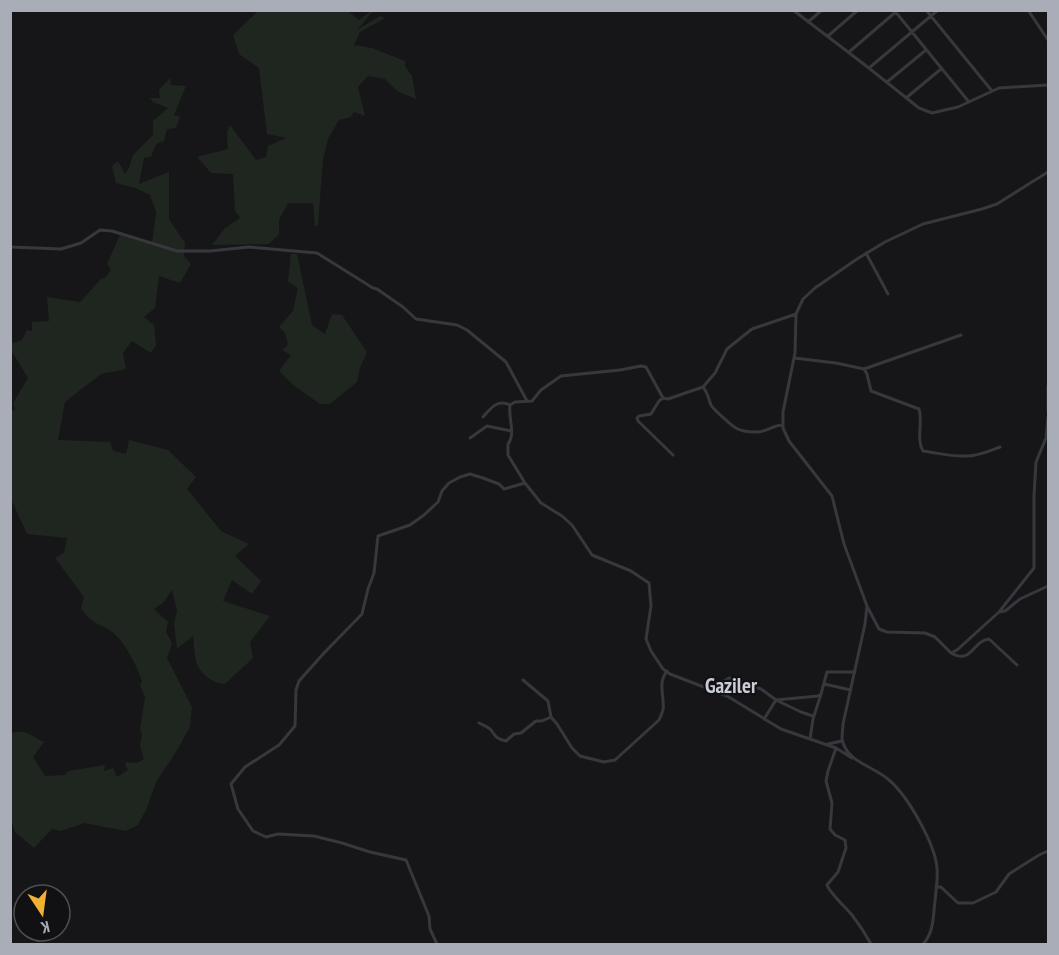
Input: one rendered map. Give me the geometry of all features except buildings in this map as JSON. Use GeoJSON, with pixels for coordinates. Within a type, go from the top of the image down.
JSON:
{"type":"FeatureCollection","features":[{"type":"Feature","properties":{"kind":"street"},"geometry":{"type":"LineString","coordinates":[[793,10],[919,108],[932,113],[958,107],[999,88],[1048,85]]}},
{"type":"Feature","properties":{"kind":"street"},"geometry":{"type":"LineString","coordinates":[[808,22],[822,10]]}},
{"type":"Feature","properties":{"kind":"street"},"geometry":{"type":"LineString","coordinates":[[828,36],[858,10]]}},
{"type":"Feature","properties":{"kind":"street"},"geometry":{"type":"LineString","coordinates":[[926,10],[992,91]]}},
{"type":"Feature","properties":{"kind":"street"},"geometry":{"type":"LineString","coordinates":[[869,68],[938,10]]}},
{"type":"Feature","properties":{"kind":"street"},"geometry":{"type":"LineString","coordinates":[[1028,10],[1048,40]]}},
{"type":"Feature","properties":{"kind":"street"},"geometry":{"type":"LineString","coordinates":[[849,52],[896,11],[969,102]]}},
{"type":"Feature","properties":{"kind":"street"},"geometry":{"type":"LineString","coordinates":[[887,82],[926,50]]}},
{"type":"Feature","properties":{"kind":"street"},"geometry":{"type":"LineString","coordinates":[[906,98],[941,69]]}},
{"type":"Feature","properties":{"kind":"street"},"geometry":{"type":"LineString","coordinates":[[1017,665],[988,639],[966,656],[958,657],[935,637],[925,633],[887,632],[879,629],[867,606],[844,544],[832,496],[789,441],[783,425],[783,412],[794,358],[796,315],[803,299],[815,288],[885,242],[923,224],[997,204],[1048,172]]}},
{"type":"Feature","properties":{"kind":"street"},"geometry":{"type":"LineString","coordinates":[[10,247],[61,249],[81,243],[100,230],[112,231],[177,251],[210,251],[249,247],[316,253],[377,289],[416,319],[458,325],[467,330],[506,362],[527,401]]}},
{"type":"Feature","properties":{"kind":"street"},"geometry":{"type":"LineString","coordinates":[[866,253],[888,294]]}},
{"type":"Feature","properties":{"kind":"street"},"geometry":{"type":"LineString","coordinates":[[673,455],[637,418],[651,414],[663,398],[668,399],[703,387],[715,373],[727,349],[752,329],[796,315]]}},
{"type":"Feature","properties":{"kind":"street"},"geometry":{"type":"LineString","coordinates":[[794,358],[864,369],[961,335]]}},
{"type":"Feature","properties":{"kind":"street"},"geometry":{"type":"LineString","coordinates":[[510,405],[515,402],[532,401],[541,390],[561,376],[641,366],[645,367],[663,398]]}},
{"type":"Feature","properties":{"kind":"street"},"geometry":{"type":"LineString","coordinates":[[864,369],[872,392],[920,410],[920,447],[922,450],[945,455],[967,456],[982,454],[1000,447]]}},
{"type":"Feature","properties":{"kind":"street"},"geometry":{"type":"LineString","coordinates":[[1048,386],[1048,411]]}},
{"type":"Feature","properties":{"kind":"street"},"geometry":{"type":"LineString","coordinates":[[703,387],[711,406],[735,427],[755,432],[783,425]]}},
{"type":"Feature","properties":{"kind":"street"},"geometry":{"type":"LineString","coordinates":[[483,417],[493,406],[501,403],[510,405]]}},
{"type":"Feature","properties":{"kind":"street"},"geometry":{"type":"LineString","coordinates":[[510,405],[512,431],[508,444],[508,455],[525,483],[541,503],[572,525],[592,555],[631,571],[649,583],[651,606],[646,639],[663,669],[727,696],[781,729],[836,748],[889,779],[910,803],[936,859],[938,870],[931,931],[923,945]]}},
{"type":"Feature","properties":{"kind":"street"},"geometry":{"type":"LineString","coordinates":[[951,653],[999,612],[1034,568],[1036,462],[1046,438],[1048,417]]}},
{"type":"Feature","properties":{"kind":"street"},"geometry":{"type":"LineString","coordinates":[[470,438],[487,426],[512,431]]}},
{"type":"Feature","properties":{"kind":"street"},"geometry":{"type":"LineString","coordinates":[[437,945],[430,929],[429,916],[405,860],[314,836],[278,834],[266,837],[253,831],[238,809],[231,784],[245,767],[279,745],[295,726],[296,690],[299,681],[362,614],[374,573],[378,536],[410,525],[424,515],[438,502],[442,491],[449,483],[460,477],[470,474],[499,484],[504,489],[525,483]]}},
{"type":"Feature","properties":{"kind":"street"},"geometry":{"type":"LineString","coordinates":[[999,612],[1005,611],[1020,599],[1048,586]]}},
{"type":"Feature","properties":{"kind":"street"},"geometry":{"type":"LineString","coordinates":[[854,758],[843,741],[843,724],[867,606]]}},
{"type":"Feature","properties":{"kind":"street"},"geometry":{"type":"LineString","coordinates":[[523,680],[548,701],[550,717],[558,724],[572,748],[580,756],[604,762],[615,760],[660,720],[663,710],[661,693],[666,671]]}},
{"type":"Feature","properties":{"kind":"street"},"geometry":{"type":"LineString","coordinates":[[810,739],[826,672],[855,672]]}},
{"type":"Feature","properties":{"kind":"street"},"geometry":{"type":"LineString","coordinates":[[727,696],[720,688],[721,683],[729,678],[761,689],[776,700],[814,716]]}},
{"type":"Feature","properties":{"kind":"street"},"geometry":{"type":"LineString","coordinates":[[824,684],[851,690]]}},
{"type":"Feature","properties":{"kind":"street"},"geometry":{"type":"LineString","coordinates":[[776,700],[821,694]]}},
{"type":"Feature","properties":{"kind":"street"},"geometry":{"type":"LineString","coordinates":[[764,719],[776,700]]}},
{"type":"Feature","properties":{"kind":"street"},"geometry":{"type":"LineString","coordinates":[[479,723],[490,729],[502,741],[506,741],[536,721],[550,717]]}},
{"type":"Feature","properties":{"kind":"street"},"geometry":{"type":"LineString","coordinates":[[827,745],[843,741]]}},
{"type":"Feature","properties":{"kind":"street"},"geometry":{"type":"LineString","coordinates":[[836,748],[826,781],[832,803],[830,829],[835,835],[845,840],[846,848],[838,873],[827,885],[828,890],[853,916],[871,945]]}},
{"type":"Feature","properties":{"kind":"street"},"geometry":{"type":"LineString","coordinates":[[936,887],[944,889],[958,903],[974,903],[996,892],[1009,874],[1048,851]]}},
{"type":"Feature","properties":{"kind":"shaded area"},"geometry":{"type":"Polygon","coordinates":[[[258,11],[348,11],[359,20],[373,11],[357,30],[380,16],[385,18],[360,32],[354,45],[372,48],[405,61],[405,66],[412,76],[416,99],[397,91],[385,79],[368,76],[358,87],[365,116],[354,112],[351,117],[339,120],[328,139],[323,159],[318,225],[315,227],[313,203],[288,203],[279,220],[279,234],[269,244],[212,245],[225,228],[240,218],[235,211],[233,174],[211,173],[197,157],[228,149],[227,132],[230,125],[256,160],[266,157],[268,146],[286,138],[267,134],[259,68],[239,54],[233,35],[258,11]]]}},
{"type":"Feature","properties":{"kind":"shaded area"},"geometry":{"type":"Polygon","coordinates":[[[170,78],[171,85],[186,86],[174,115],[180,117],[176,128],[167,129],[164,141],[156,144],[151,157],[144,158],[139,184],[169,172],[169,219],[185,243],[184,256],[191,264],[180,283],[159,276],[155,308],[144,317],[154,325],[156,345],[151,353],[132,341],[123,353],[126,369],[101,374],[65,402],[58,440],[110,442],[113,451],[126,454],[129,440],[168,450],[196,477],[187,489],[221,531],[249,544],[235,556],[261,581],[252,594],[232,580],[223,601],[270,616],[250,642],[253,658],[225,684],[220,684],[200,670],[195,655],[193,636],[177,649],[174,623],[177,611],[172,590],[164,602],[154,609],[168,622],[166,632],[172,643],[167,658],[192,707],[190,727],[156,782],[138,825],[126,831],[84,823],[61,831],[52,829],[34,848],[15,832],[11,820],[11,734],[23,732],[44,742],[33,757],[45,776],[65,775],[68,771],[105,765],[104,771],[113,768],[117,777],[128,770],[126,762],[137,763],[144,759],[140,746],[142,734],[140,729],[145,697],[140,685],[142,681],[140,675],[125,647],[116,635],[91,620],[81,608],[84,597],[55,558],[64,553],[67,538],[27,534],[11,499],[11,410],[15,411],[13,403],[28,378],[11,350],[10,341],[14,343],[22,340],[27,330],[32,331],[32,322],[49,321],[47,297],[80,302],[101,279],[105,278],[111,270],[107,264],[120,235],[152,245],[156,212],[150,195],[116,183],[112,166],[118,161],[125,174],[133,155],[153,135],[153,121],[168,108],[153,102],[150,98],[160,98],[159,90],[170,78]]]}},
{"type":"Feature","properties":{"kind":"shaded area"},"geometry":{"type":"Polygon","coordinates":[[[291,254],[297,254],[312,325],[325,334],[332,314],[342,315],[367,352],[357,382],[330,404],[320,404],[293,385],[279,371],[291,355],[282,350],[288,345],[285,333],[279,327],[293,311],[298,288],[288,282],[291,254]]]}},
{"type":"Feature","properties":{"kind":"district","name":"Gaziler"},"geometry":{"type":"Point","coordinates":[731,685]}}]}
